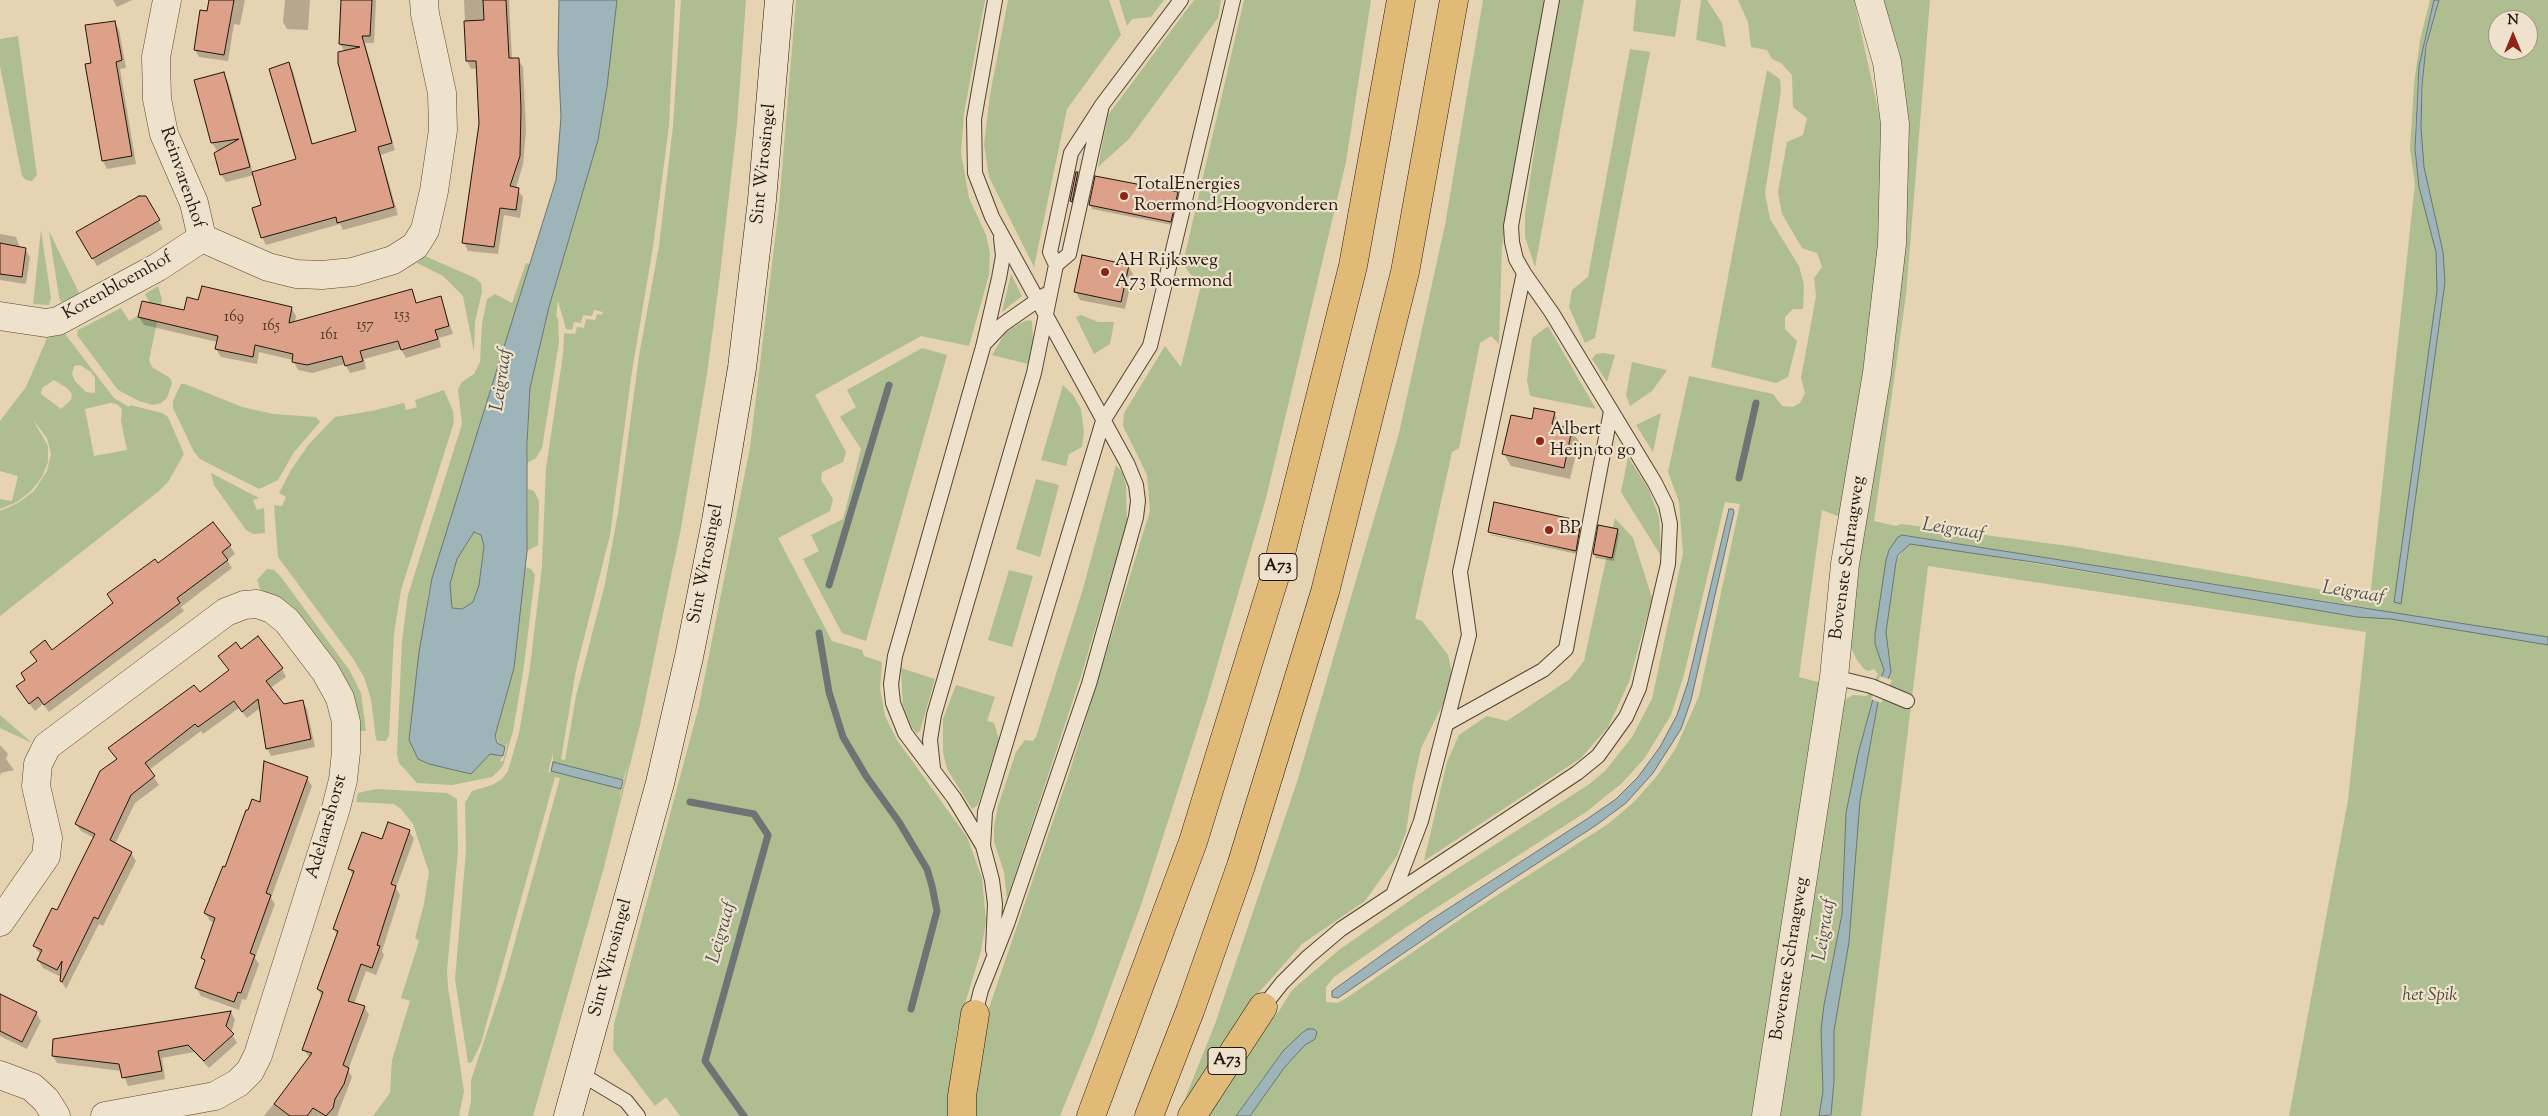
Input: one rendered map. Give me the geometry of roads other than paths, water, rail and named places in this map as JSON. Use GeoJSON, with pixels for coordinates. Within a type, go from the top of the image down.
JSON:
{"type":"FeatureCollection","features":[{"type":"Feature","properties":{"kind":"highway","name":"A73"},"geometry":{"type":"LineString","coordinates":[[1091,1116],[1193,842],[1276,573],[1353,266],[1401,0]]}},
{"type":"Feature","properties":{"kind":"highway"},"geometry":{"type":"LineString","coordinates":[[1149,1116],[1190,1011],[1241,866],[1325,592],[1405,272],[1454,0]]}},
{"type":"Feature","properties":{"kind":"highway","name":"A73"},"geometry":{"type":"LineString","coordinates":[[1192,1116],[1263,1007]]}},
{"type":"Feature","properties":{"kind":"highway"},"geometry":{"type":"LineString","coordinates":[[962,1116],[963,1086],[975,1014]]}},
{"type":"Feature","properties":{"kind":"street","name":"Reinvarenhof"},"geometry":{"type":"LineString","coordinates":[[167,0],[156,57],[157,99],[164,134],[194,203],[202,238]]}},
{"type":"Feature","properties":{"kind":"street"},"geometry":{"type":"LineString","coordinates":[[202,238],[268,267],[296,274],[322,276],[354,272],[393,260],[415,246],[425,230],[434,191],[443,130],[442,93],[425,14],[424,0]]}},
{"type":"Feature","properties":{"kind":"street","name":"Sint Wirosingel"},"geometry":{"type":"LineString","coordinates":[[568,1116],[660,783],[689,657],[716,521],[742,368],[760,219],[780,0]]}},
{"type":"Feature","properties":{"kind":"street","name":"Bovenste Schraagweg"},"geometry":{"type":"LineString","coordinates":[[1766,1116],[1834,676],[1846,564],[1877,373],[1892,244],[1895,124],[1887,62],[1869,0]]}},
{"type":"Feature","properties":{"kind":"street","name":"Korenbloemhof"},"geometry":{"type":"LineString","coordinates":[[0,316],[46,323],[58,321],[158,267],[202,238]]}},
{"type":"Feature","properties":{"kind":"street","name":"Adelaarshorst"},"geometry":{"type":"LineString","coordinates":[[0,922],[46,856],[48,838],[36,786],[38,764],[47,746],[226,612],[244,605],[257,604],[272,609],[286,621],[325,671],[340,698],[346,722],[346,752],[343,780],[336,808],[258,1055],[250,1071],[238,1083],[215,1096],[105,1116]]}},
{"type":"Feature","properties":{"kind":"street"},"geometry":{"type":"LineString","coordinates":[[0,1075],[32,1087],[46,1100],[56,1116]]}},
{"type":"Feature","properties":{"kind":"lane"},"geometry":{"type":"LineString","coordinates":[[975,1014],[1089,684],[1136,517],[1136,485],[1127,463],[1001,233],[976,172],[974,119],[995,0]]}},
{"type":"Feature","properties":{"kind":"lane"},"geometry":{"type":"LineString","coordinates":[[1056,265],[1050,252],[1071,154],[1102,105],[1181,0]]}},
{"type":"Feature","properties":{"kind":"lane"},"geometry":{"type":"LineString","coordinates":[[983,846],[985,812],[1103,421],[1150,346],[1233,0]]}},
{"type":"Feature","properties":{"kind":"lane","name":"A73"},"geometry":{"type":"LineString","coordinates":[[1263,1007],[1308,957],[1341,929],[1591,762],[1612,739],[1626,717],[1639,688],[1668,564],[1670,524],[1666,505],[1655,483],[1552,313],[1516,259],[1512,226],[1552,0]]}},
{"type":"Feature","properties":{"kind":"lane"},"geometry":{"type":"LineString","coordinates":[[934,771],[931,760],[930,740],[934,715],[1034,373],[1056,265],[1069,254],[1102,105]]}},
{"type":"Feature","properties":{"kind":"lane"},"geometry":{"type":"LineString","coordinates":[[990,970],[995,904],[992,880],[983,846],[966,816],[904,733],[892,703],[891,669],[983,347],[1003,256],[1001,233]]}},
{"type":"Feature","properties":{"kind":"lane"},"geometry":{"type":"LineString","coordinates":[[1394,892],[1421,821],[1469,635],[1460,572],[1524,273]]}},
{"type":"Feature","properties":{"kind":"lane"},"geometry":{"type":"LineString","coordinates":[[983,347],[1002,325],[1050,291]]}},
{"type":"Feature","properties":{"kind":"lane"},"geometry":{"type":"LineString","coordinates":[[1446,724],[1543,670],[1566,649],[1611,411]]}},
{"type":"Feature","properties":{"kind":"lane"},"geometry":{"type":"LineString","coordinates":[[1834,676],[1871,686],[1907,701]]}},
{"type":"Feature","properties":{"kind":"lane"},"geometry":{"type":"LineString","coordinates":[[580,1074],[626,1101],[638,1116]]}},
{"type":"Feature","properties":{"kind":"water"},"geometry":{"type":"Polygon","coordinates":[[[559,0],[617,0],[607,87],[598,140],[549,307],[530,388],[527,444],[527,551],[514,668],[495,736],[497,743],[505,747],[503,756],[490,754],[471,774],[429,764],[418,759],[409,740],[419,652],[432,578],[556,180],[561,117],[558,52],[559,0]],[[474,532],[457,559],[450,584],[452,608],[462,609],[473,602],[479,585],[484,546],[481,535],[474,532]]]}},
{"type":"Feature","properties":{"kind":"water"},"geometry":{"type":"Polygon","coordinates":[[[2434,0],[2439,0],[2426,46],[2422,86],[2421,128],[2424,167],[2443,252],[2445,282],[2401,604],[2394,602],[2437,291],[2436,252],[2419,187],[2415,149],[2419,66],[2434,0]]]}},
{"type":"Feature","properties":{"kind":"water"},"geometry":{"type":"Polygon","coordinates":[[[1729,509],[1733,509],[1734,512],[1691,700],[1681,729],[1653,773],[1626,803],[1595,826],[1499,888],[1338,998],[1332,997],[1332,991],[1429,921],[1590,817],[1616,799],[1638,777],[1660,747],[1677,715],[1688,682],[1729,509]]]}},
{"type":"Feature","properties":{"kind":"water"},"geometry":{"type":"Polygon","coordinates":[[[1902,535],[2548,637],[2548,645],[2391,619],[2357,617],[2039,563],[1910,544],[1898,555],[1896,562],[1886,632],[1891,672],[1878,702],[1860,801],[1849,942],[1834,1031],[1834,1081],[1831,1115],[1819,1116],[1823,1091],[1821,1030],[1824,1005],[1842,914],[1846,813],[1858,754],[1873,699],[1884,670],[1875,644],[1875,634],[1886,560],[1889,550],[1898,537],[1902,535]]]}},
{"type":"Feature","properties":{"kind":"water"},"geometry":{"type":"Polygon","coordinates":[[[553,762],[623,780],[621,789],[551,771],[553,762]]]}},
{"type":"Feature","properties":{"kind":"water"},"geometry":{"type":"Polygon","coordinates":[[[1308,1029],[1314,1029],[1317,1032],[1315,1039],[1305,1045],[1284,1068],[1250,1116],[1236,1116],[1283,1051],[1308,1029]]]}},
{"type":"Feature","properties":{"kind":"waterway"},"geometry":{"type":"LineString","coordinates":[[829,585],[889,385]]}},
{"type":"Feature","properties":{"kind":"waterway"},"geometry":{"type":"LineString","coordinates":[[1739,478],[1756,403]]}},
{"type":"Feature","properties":{"kind":"waterway"},"geometry":{"type":"LineString","coordinates":[[819,633],[829,692],[843,737],[866,776],[899,822],[927,869],[932,886],[937,911],[911,1009]]}},
{"type":"Feature","properties":{"kind":"waterway","name":"Leigraaf"},"geometry":{"type":"LineString","coordinates":[[690,802],[754,814],[768,835],[705,1061],[744,1116]]}},
{"type":"Feature","properties":{"kind":"place","name":"TotalEnergies Roermond-Hoogvonderen"},"geometry":{"type":"Point","coordinates":[1124,196]}},
{"type":"Feature","properties":{"kind":"place","name":"AH Rijksweg A73 Roermond"},"geometry":{"type":"Point","coordinates":[1105,272]}},
{"type":"Feature","properties":{"kind":"place","name":"Albert Heijn to go"},"geometry":{"type":"Point","coordinates":[1540,441]}},
{"type":"Feature","properties":{"kind":"place","name":"BP"},"geometry":{"type":"Point","coordinates":[1549,530]}},
{"type":"Feature","properties":{"kind":"park label","name":"het Spik"},"geometry":{"type":"Point","coordinates":[2430,997]}}]}
